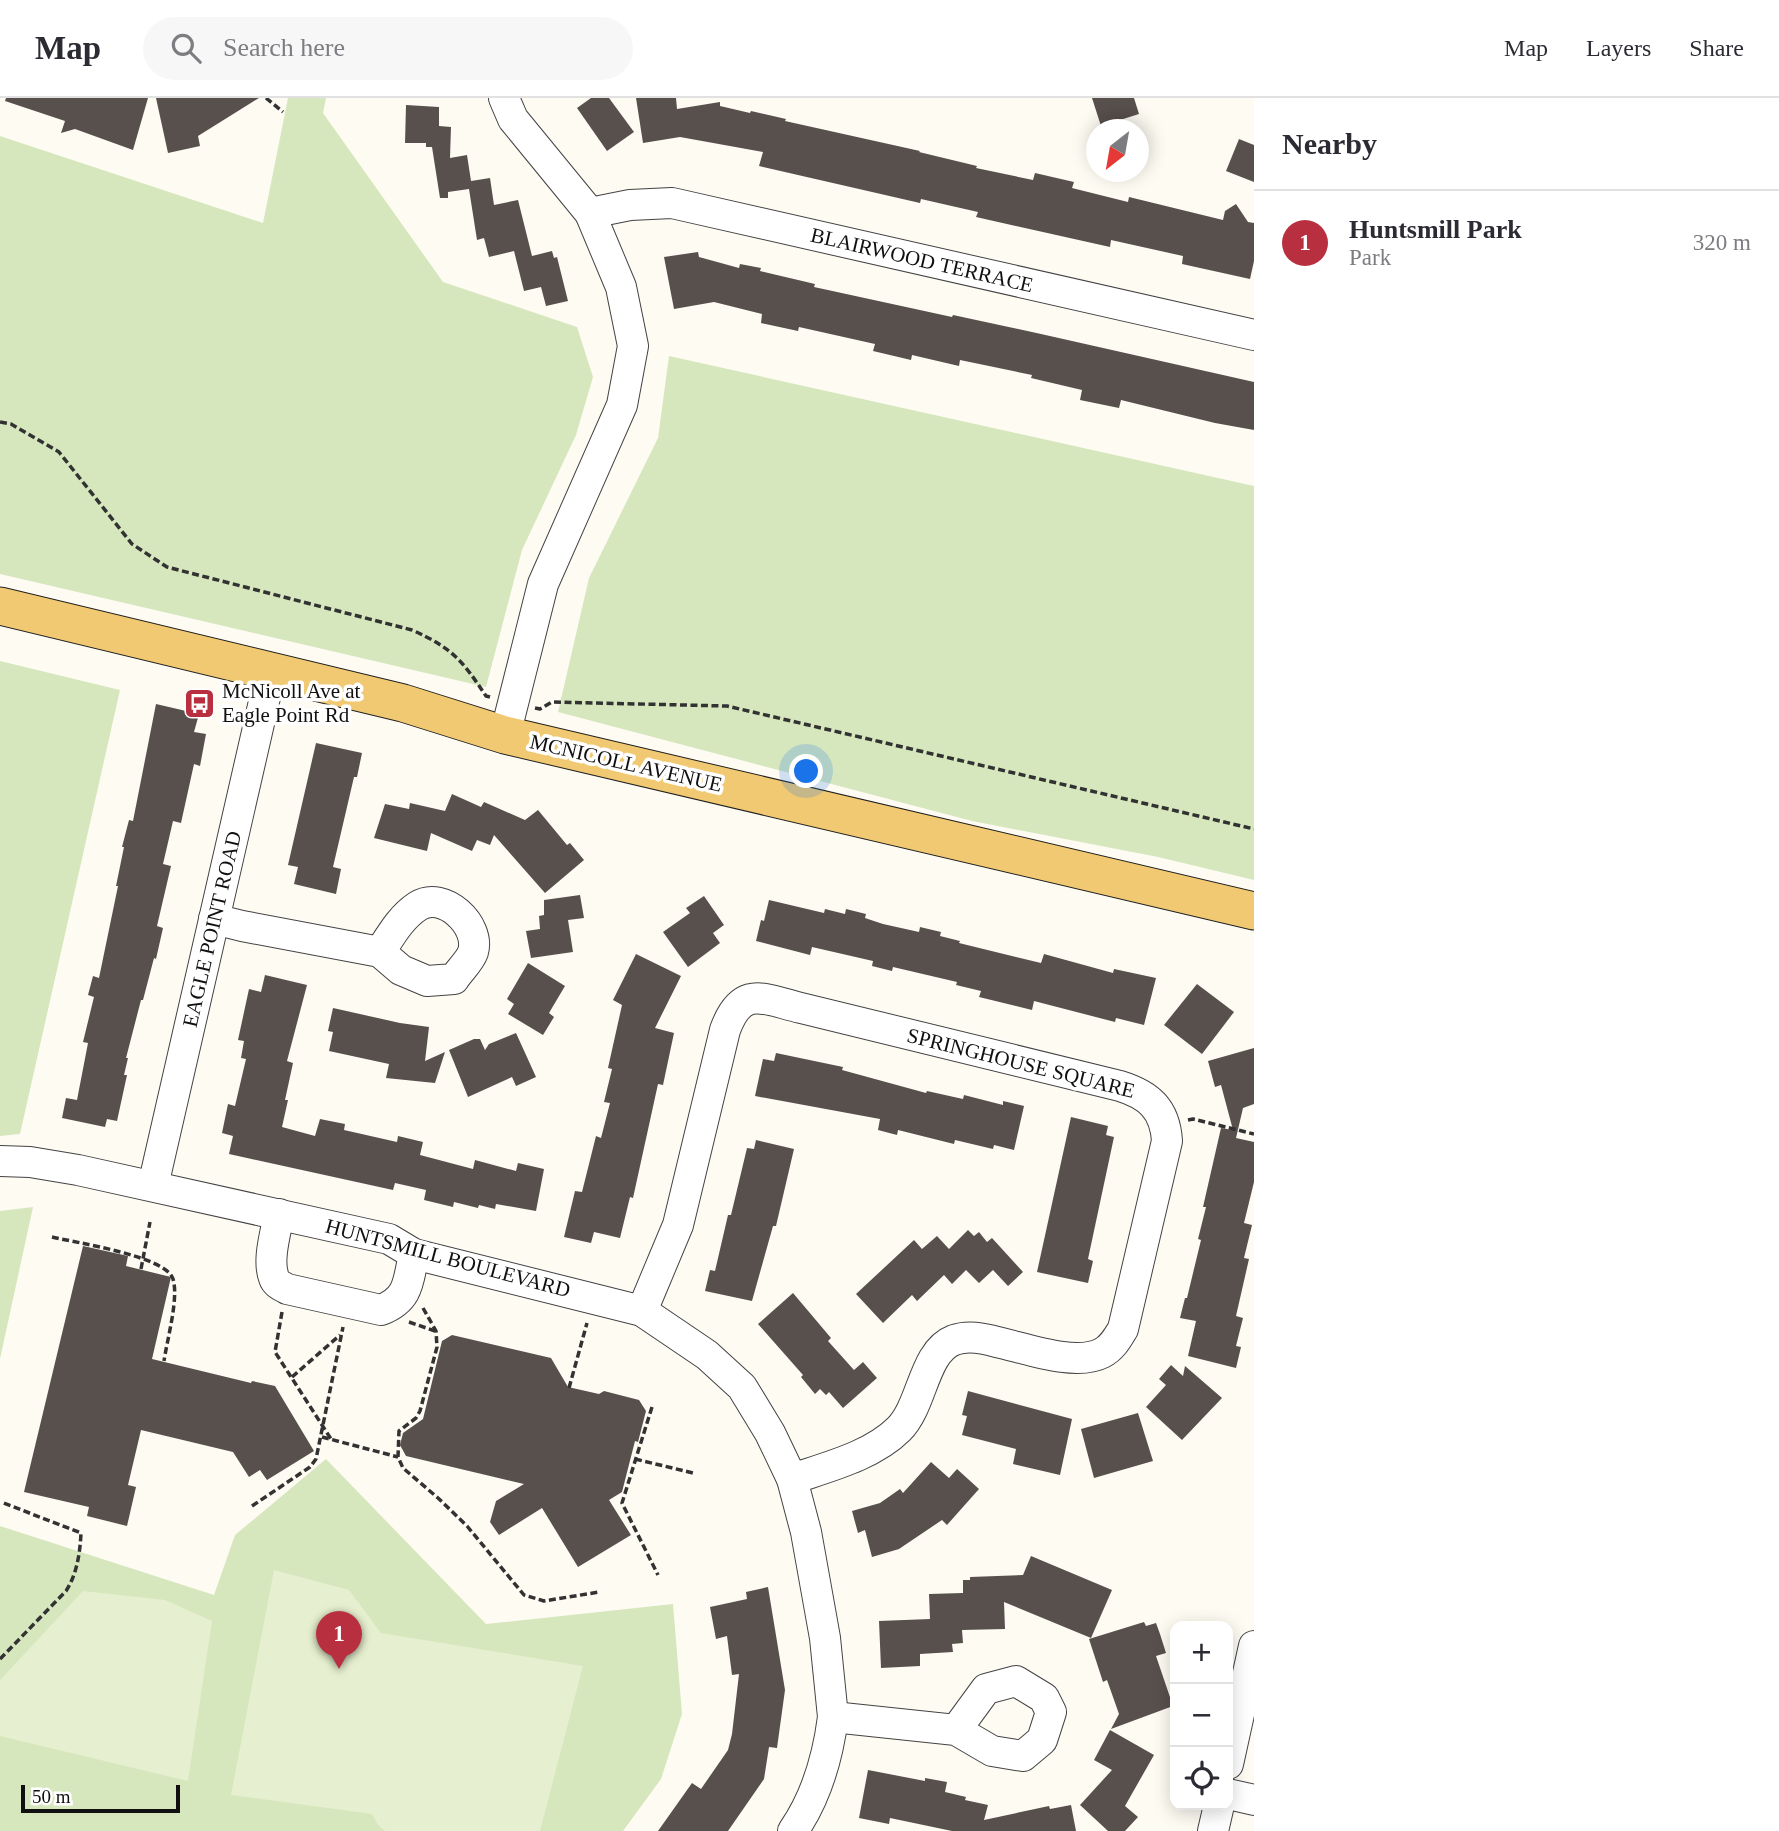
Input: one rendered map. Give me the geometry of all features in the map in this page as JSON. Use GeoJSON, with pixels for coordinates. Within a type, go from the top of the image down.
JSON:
{"type":"FeatureCollection","features":[{"type":"Feature","properties":{"kind":"main road","name":"MCNICOLL AVENUE"},"geometry":{"type":"LineString","coordinates":[[0,606],[403,703],[505,735],[1254,911]]}},
{"type":"Feature","properties":{"kind":"street"},"geometry":{"type":"LineString","coordinates":[[504,98],[513,119],[590,213],[621,288],[633,346],[622,405],[543,584],[505,735]]}},
{"type":"Feature","properties":{"kind":"street","name":"BLAIRWOOD TERRACE"},"geometry":{"type":"LineString","coordinates":[[590,213],[630,205],[673,203],[1254,335]]}},
{"type":"Feature","properties":{"kind":"street","name":"EAGLE POINT ROAD"},"geometry":{"type":"LineString","coordinates":[[153,1186],[271,671]]}},
{"type":"Feature","properties":{"kind":"street"},"geometry":{"type":"LineString","coordinates":[[214,919],[380,952]]}},
{"type":"Feature","properties":{"kind":"street","name":"SPRINGHOUSE SQUARE"},"geometry":{"type":"LineString","coordinates":[[642,1311],[678,1225],[724,1030],[736,1008],[747,999],[756,998],[802,1008],[1121,1086],[1146,1096],[1166,1126]]}},
{"type":"Feature","properties":{"kind":"street"},"geometry":{"type":"LineString","coordinates":[[792,1479],[869,1450],[898,1430],[919,1398],[936,1354],[953,1341],[980,1338],[1062,1357],[1083,1359],[1101,1353],[1114,1343],[1123,1329],[1165,1148],[1166,1126]]}},
{"type":"Feature","properties":{"kind":"street","name":"HUNTSMILL BOULEVARD"},"geometry":{"type":"LineString","coordinates":[[0,1161],[51,1166],[153,1186],[390,1239],[414,1254],[642,1311],[707,1355],[742,1387],[770,1433],[792,1479],[806,1532],[825,1638],[833,1717],[821,1776],[793,1831]]}},
{"type":"Feature","properties":{"kind":"street"},"geometry":{"type":"LineString","coordinates":[[279,1214],[272,1258],[274,1277],[287,1289],[382,1310],[394,1305],[408,1289],[414,1254]]}},
{"type":"Feature","properties":{"kind":"street"},"geometry":{"type":"LineString","coordinates":[[1233,1753],[1246,1723],[1254,1646]]}},
{"type":"Feature","properties":{"kind":"street"},"geometry":{"type":"LineString","coordinates":[[833,1717],[956,1730]]}},
{"type":"Feature","properties":{"kind":"street"},"geometry":{"type":"LineString","coordinates":[[1233,1795],[1254,1800]]}},
{"type":"Feature","properties":{"kind":"street"},"geometry":{"type":"LineString","coordinates":[[1213,1831],[1218,1810]]}},
{"type":"Feature","properties":{"kind":"path"},"geometry":{"type":"LineString","coordinates":[[266,98],[284,112]]}},
{"type":"Feature","properties":{"kind":"path"},"geometry":{"type":"LineString","coordinates":[[0,422],[11,424],[59,452],[132,544],[167,567],[412,630],[440,643],[465,664],[486,696]]}},
{"type":"Feature","properties":{"kind":"path"},"geometry":{"type":"LineString","coordinates":[[540,709],[552,702],[727,706],[1254,830]]}},
{"type":"Feature","properties":{"kind":"path"},"geometry":{"type":"LineString","coordinates":[[1166,1126],[1193,1119],[1254,1134]]}},
{"type":"Feature","properties":{"kind":"path"},"geometry":{"type":"LineString","coordinates":[[141,1269],[150,1223]]}},
{"type":"Feature","properties":{"kind":"path"},"geometry":{"type":"LineString","coordinates":[[52,1237],[143,1258],[161,1265],[172,1276],[174,1300],[164,1360]]}},
{"type":"Feature","properties":{"kind":"path"},"geometry":{"type":"LineString","coordinates":[[287,1289],[274,1349],[331,1439]]}},
{"type":"Feature","properties":{"kind":"path"},"geometry":{"type":"LineString","coordinates":[[408,1289],[418,1300],[436,1331],[437,1347],[420,1411],[416,1418],[399,1431],[398,1457],[403,1468],[467,1526],[524,1595],[544,1601],[599,1592]]}},
{"type":"Feature","properties":{"kind":"path"},"geometry":{"type":"LineString","coordinates":[[569,1388],[592,1297]]}},
{"type":"Feature","properties":{"kind":"path"},"geometry":{"type":"LineString","coordinates":[[252,1506],[310,1467],[316,1459],[348,1304]]}},
{"type":"Feature","properties":{"kind":"path"},"geometry":{"type":"LineString","coordinates":[[292,1377],[342,1333]]}},
{"type":"Feature","properties":{"kind":"path"},"geometry":{"type":"LineString","coordinates":[[652,1407],[622,1503],[658,1574]]}},
{"type":"Feature","properties":{"kind":"path"},"geometry":{"type":"LineString","coordinates":[[322,1437],[398,1457]]}},
{"type":"Feature","properties":{"kind":"path"},"geometry":{"type":"LineString","coordinates":[[635,1459],[693,1473]]}},
{"type":"Feature","properties":{"kind":"path"},"geometry":{"type":"LineString","coordinates":[[0,1660],[66,1591],[80,1552],[81,1533],[1,1502]]}},
{"type":"Feature","properties":{"kind":"green space"},"geometry":{"type":"Polygon","coordinates":[[[288,98],[326,98],[323,113],[443,282],[577,327],[593,377],[576,435],[522,550],[486,687],[0,574],[0,136],[263,223],[288,98]]]}},
{"type":"Feature","properties":{"kind":"green space"},"geometry":{"type":"Polygon","coordinates":[[[669,356],[1254,486],[1254,880],[1158,857],[972,821],[558,712],[589,578],[658,438],[669,356]]]}},
{"type":"Feature","properties":{"kind":"green space"},"geometry":{"type":"Polygon","coordinates":[[[0,661],[120,690],[20,1134],[0,1136],[0,661]]]}},
{"type":"Feature","properties":{"kind":"green space"},"geometry":{"type":"Polygon","coordinates":[[[33,1207],[0,1359],[0,1211],[33,1207]]]}},
{"type":"Feature","properties":{"kind":"green space"},"geometry":{"type":"Polygon","coordinates":[[[326,1459],[486,1624],[673,1604],[682,1714],[661,1779],[623,1831],[0,1831],[0,1526],[214,1595],[235,1535],[326,1459]]]}},
{"type":"Feature","properties":{"kind":"green space"},"geometry":{"type":"Polygon","coordinates":[[[274,1570],[349,1590],[381,1633],[583,1666],[540,1831],[385,1831],[372,1814],[231,1795],[274,1570]]]}},
{"type":"Feature","properties":{"kind":"green space"},"geometry":{"type":"Polygon","coordinates":[[[83,1591],[165,1600],[212,1621],[188,1781],[0,1736],[0,1680],[83,1591]]]}},
{"type":"Feature","properties":{"kind":"building"},"geometry":{"type":"Polygon","coordinates":[[[6,98],[148,98],[133,150],[75,129],[61,133],[65,121],[5,101],[6,98]]]}},
{"type":"Feature","properties":{"kind":"building"},"geometry":{"type":"Polygon","coordinates":[[[156,98],[259,98],[198,136],[200,146],[168,153],[156,98]]]}},
{"type":"Feature","properties":{"kind":"building"},"geometry":{"type":"Polygon","coordinates":[[[591,98],[609,98],[634,132],[607,151],[577,108],[591,98]]]}},
{"type":"Feature","properties":{"kind":"building"},"geometry":{"type":"Polygon","coordinates":[[[636,98],[676,98],[677,109],[720,102],[720,106],[920,151],[977,166],[976,168],[1033,180],[1035,173],[1074,182],[1072,188],[1128,202],[1129,197],[1223,220],[1225,211],[1236,204],[1248,222],[1254,223],[1254,261],[1250,279],[1182,264],[1183,256],[1111,240],[1110,247],[976,217],[978,212],[921,199],[920,203],[759,166],[763,152],[680,137],[643,143],[636,98]]]}},
{"type":"Feature","properties":{"kind":"building"},"geometry":{"type":"Polygon","coordinates":[[[1092,98],[1134,98],[1139,114],[1123,119],[1099,119],[1092,98]]]}},
{"type":"Feature","properties":{"kind":"building"},"geometry":{"type":"Polygon","coordinates":[[[406,105],[439,107],[439,126],[451,127],[450,158],[467,155],[471,181],[490,178],[494,205],[518,200],[532,256],[552,251],[554,258],[557,257],[568,301],[546,306],[541,287],[524,291],[514,251],[489,257],[484,238],[477,240],[469,189],[448,192],[448,198],[440,198],[432,147],[426,147],[426,143],[405,143],[406,105]]]}},
{"type":"Feature","properties":{"kind":"building"},"geometry":{"type":"Polygon","coordinates":[[[1239,139],[1254,145],[1254,182],[1226,171],[1239,139]]]}},
{"type":"Feature","properties":{"kind":"building"},"geometry":{"type":"Polygon","coordinates":[[[698,252],[699,257],[739,268],[740,264],[761,268],[760,271],[815,284],[814,287],[1254,382],[1254,430],[1121,400],[1119,408],[1080,400],[1082,390],[1031,378],[1032,375],[960,360],[959,366],[912,355],[911,360],[873,351],[875,344],[799,327],[798,331],[761,323],[762,314],[714,302],[674,309],[664,257],[698,252]]]}},
{"type":"Feature","properties":{"kind":"building"},"geometry":{"type":"Polygon","coordinates":[[[156,704],[199,714],[194,732],[206,734],[200,766],[194,764],[181,823],[173,821],[163,864],[171,866],[157,926],[163,928],[126,1058],[124,1075],[127,1075],[117,1121],[107,1119],[105,1127],[62,1118],[66,1098],[77,1100],[88,1043],[83,1042],[94,997],[88,995],[93,976],[99,978],[118,886],[122,847],[129,820],[133,821],[156,704]]]}},
{"type":"Feature","properties":{"kind":"building"},"geometry":{"type":"Polygon","coordinates":[[[316,743],[362,753],[333,867],[341,869],[336,894],[294,884],[298,867],[288,865],[316,743]]]}},
{"type":"Feature","properties":{"kind":"building"},"geometry":{"type":"Polygon","coordinates":[[[452,794],[481,807],[484,802],[525,820],[538,810],[567,845],[570,843],[584,860],[545,893],[494,835],[490,845],[477,840],[472,851],[431,833],[427,851],[374,838],[385,804],[409,809],[410,803],[445,811],[452,794]]]}},
{"type":"Feature","properties":{"kind":"building"},"geometry":{"type":"Polygon","coordinates":[[[580,895],[584,918],[568,920],[573,952],[531,958],[526,931],[540,929],[539,916],[544,915],[544,900],[580,895]]]}},
{"type":"Feature","properties":{"kind":"building"},"geometry":{"type":"Polygon","coordinates":[[[704,896],[724,925],[713,933],[720,943],[688,967],[663,932],[690,913],[686,908],[704,896]]]}},
{"type":"Feature","properties":{"kind":"building"},"geometry":{"type":"Polygon","coordinates":[[[769,900],[824,913],[825,909],[845,914],[846,909],[866,914],[865,918],[883,924],[919,932],[920,927],[941,932],[940,936],[960,941],[959,943],[1041,963],[1044,954],[1113,973],[1114,969],[1156,978],[1144,1025],[1116,1018],[1115,1022],[1034,1001],[1032,1010],[979,997],[981,991],[956,985],[957,982],[893,967],[892,971],[872,966],[873,961],[812,947],[810,955],[756,941],[769,900]]]}},
{"type":"Feature","properties":{"kind":"building"},"geometry":{"type":"Polygon","coordinates":[[[636,954],[681,976],[655,1028],[674,1033],[663,1085],[658,1084],[633,1198],[630,1197],[620,1238],[594,1232],[591,1243],[564,1237],[575,1191],[582,1192],[596,1136],[601,1138],[610,1103],[604,1102],[612,1069],[608,1068],[622,1005],[613,1000],[636,954]]]}},
{"type":"Feature","properties":{"kind":"building"},"geometry":{"type":"Polygon","coordinates":[[[528,963],[565,986],[549,1013],[554,1017],[543,1035],[508,1014],[514,1004],[507,999],[528,963]]]}},
{"type":"Feature","properties":{"kind":"building"},"geometry":{"type":"Polygon","coordinates":[[[265,975],[307,985],[287,1061],[293,1063],[282,1127],[315,1136],[320,1119],[345,1124],[344,1130],[397,1142],[398,1136],[423,1142],[420,1155],[473,1169],[475,1160],[516,1171],[518,1163],[544,1169],[536,1211],[496,1204],[495,1209],[454,1202],[453,1207],[424,1200],[426,1190],[395,1183],[393,1190],[229,1154],[233,1136],[222,1133],[228,1104],[235,1106],[246,1059],[241,1058],[244,1041],[238,1040],[249,989],[261,992],[265,975]]]}},
{"type":"Feature","properties":{"kind":"building"},"geometry":{"type":"Polygon","coordinates":[[[1197,984],[1234,1012],[1202,1054],[1164,1025],[1197,984]]]}},
{"type":"Feature","properties":{"kind":"building"},"geometry":{"type":"Polygon","coordinates":[[[333,1008],[429,1027],[425,1061],[445,1052],[435,1083],[386,1078],[389,1064],[329,1051],[333,1032],[328,1031],[333,1008]]]}},
{"type":"Feature","properties":{"kind":"building"},"geometry":{"type":"Polygon","coordinates":[[[516,1033],[536,1077],[516,1086],[512,1077],[468,1097],[449,1050],[480,1039],[485,1050],[489,1044],[516,1033]]]}},
{"type":"Feature","properties":{"kind":"building"},"geometry":{"type":"Polygon","coordinates":[[[1254,1048],[1254,1104],[1243,1108],[1236,1138],[1254,1142],[1254,1182],[1244,1223],[1252,1225],[1244,1258],[1249,1259],[1236,1316],[1243,1318],[1236,1346],[1241,1347],[1236,1368],[1188,1356],[1196,1321],[1180,1318],[1201,1240],[1198,1239],[1206,1207],[1203,1207],[1221,1128],[1233,1130],[1221,1085],[1215,1087],[1208,1061],[1254,1048]]]}},
{"type":"Feature","properties":{"kind":"building"},"geometry":{"type":"Polygon","coordinates":[[[776,1053],[843,1067],[842,1070],[926,1093],[927,1091],[963,1099],[964,1095],[1003,1105],[1003,1101],[1024,1106],[1014,1150],[994,1145],[993,1149],[955,1140],[954,1144],[898,1130],[897,1135],[878,1130],[880,1119],[755,1096],[763,1059],[774,1061],[776,1053]]]}},
{"type":"Feature","properties":{"kind":"building"},"geometry":{"type":"Polygon","coordinates":[[[1071,1117],[1108,1126],[1106,1135],[1114,1137],[1088,1259],[1093,1261],[1088,1283],[1037,1272],[1071,1117]]]}},
{"type":"Feature","properties":{"kind":"building"},"geometry":{"type":"Polygon","coordinates":[[[756,1140],[794,1149],[776,1226],[773,1226],[752,1301],[705,1291],[710,1270],[715,1271],[747,1148],[754,1149],[756,1140]]]}},
{"type":"Feature","properties":{"kind":"building"},"geometry":{"type":"Polygon","coordinates":[[[968,1230],[974,1236],[979,1232],[987,1242],[992,1238],[1023,1272],[1008,1286],[993,1270],[979,1283],[966,1270],[952,1284],[944,1275],[917,1301],[912,1295],[883,1323],[856,1294],[914,1240],[922,1249],[937,1236],[949,1249],[968,1230]]]}},
{"type":"Feature","properties":{"kind":"building"},"geometry":{"type":"Polygon","coordinates":[[[83,1246],[128,1256],[126,1266],[171,1277],[152,1359],[251,1383],[252,1381],[275,1386],[314,1451],[267,1480],[260,1470],[249,1477],[233,1452],[141,1430],[128,1485],[136,1487],[127,1526],[87,1516],[89,1507],[24,1492],[83,1246]]]}},
{"type":"Feature","properties":{"kind":"building"},"geometry":{"type":"Polygon","coordinates":[[[793,1293],[831,1338],[828,1341],[854,1370],[863,1362],[877,1378],[843,1408],[829,1392],[826,1395],[820,1389],[815,1394],[801,1377],[803,1375],[758,1324],[793,1293]]]}},
{"type":"Feature","properties":{"kind":"building"},"geometry":{"type":"Polygon","coordinates":[[[452,1335],[551,1358],[568,1387],[599,1394],[604,1391],[639,1400],[646,1411],[638,1442],[635,1441],[622,1492],[609,1500],[631,1535],[578,1567],[542,1508],[499,1535],[490,1522],[496,1501],[524,1484],[406,1456],[400,1445],[403,1433],[423,1419],[442,1341],[452,1335]]]}},
{"type":"Feature","properties":{"kind":"building"},"geometry":{"type":"Polygon","coordinates":[[[1171,1365],[1183,1376],[1185,1366],[1222,1398],[1182,1440],[1146,1407],[1166,1385],[1159,1379],[1171,1365]]]}},
{"type":"Feature","properties":{"kind":"building"},"geometry":{"type":"Polygon","coordinates":[[[968,1391],[1072,1419],[1060,1475],[1013,1464],[1016,1449],[962,1435],[967,1416],[962,1415],[968,1391]]]}},
{"type":"Feature","properties":{"kind":"building"},"geometry":{"type":"Polygon","coordinates":[[[1138,1413],[1153,1461],[1094,1478],[1081,1429],[1138,1413]]]}},
{"type":"Feature","properties":{"kind":"building"},"geometry":{"type":"Polygon","coordinates":[[[931,1462],[949,1478],[957,1469],[979,1489],[947,1525],[942,1520],[899,1549],[872,1557],[865,1530],[858,1533],[852,1511],[880,1503],[900,1489],[903,1493],[931,1462]]]}},
{"type":"Feature","properties":{"kind":"building"},"geometry":{"type":"Polygon","coordinates":[[[1031,1556],[1112,1590],[1091,1638],[1004,1602],[1005,1629],[962,1630],[963,1643],[952,1644],[953,1652],[920,1654],[920,1666],[881,1668],[879,1621],[930,1619],[929,1594],[963,1593],[963,1580],[970,1580],[970,1577],[1023,1575],[1031,1556]]]}},
{"type":"Feature","properties":{"kind":"building"},"geometry":{"type":"Polygon","coordinates":[[[768,1587],[785,1690],[777,1748],[769,1747],[764,1779],[728,1831],[658,1831],[692,1783],[701,1789],[728,1750],[732,1734],[739,1674],[732,1675],[727,1636],[716,1639],[710,1607],[747,1599],[746,1592],[768,1587]]]}},
{"type":"Feature","properties":{"kind":"building"},"geometry":{"type":"Polygon","coordinates":[[[1144,1622],[1146,1626],[1156,1623],[1166,1653],[1156,1656],[1170,1697],[1170,1707],[1111,1729],[1119,1714],[1107,1680],[1103,1682],[1089,1639],[1144,1622]]]}},
{"type":"Feature","properties":{"kind":"building"},"geometry":{"type":"Polygon","coordinates":[[[1110,1730],[1154,1755],[1125,1806],[1138,1817],[1125,1831],[1108,1831],[1080,1805],[1112,1770],[1094,1760],[1110,1730]]]}},
{"type":"Feature","properties":{"kind":"building"},"geometry":{"type":"Polygon","coordinates":[[[868,1770],[925,1781],[925,1778],[947,1782],[945,1792],[988,1805],[984,1820],[1049,1806],[1050,1809],[1071,1805],[1076,1831],[952,1831],[890,1818],[889,1824],[859,1818],[868,1770]]]}},
{"type":"Feature","properties":{"kind":"place","name":"McNicoll Ave at Eagle Point Rd"},"geometry":{"type":"Point","coordinates":[199,703]}},
{"type":"Feature","properties":{"kind":"place","name":"Huntsmill Park"},"geometry":{"type":"Point","coordinates":[339,1669]}}]}
